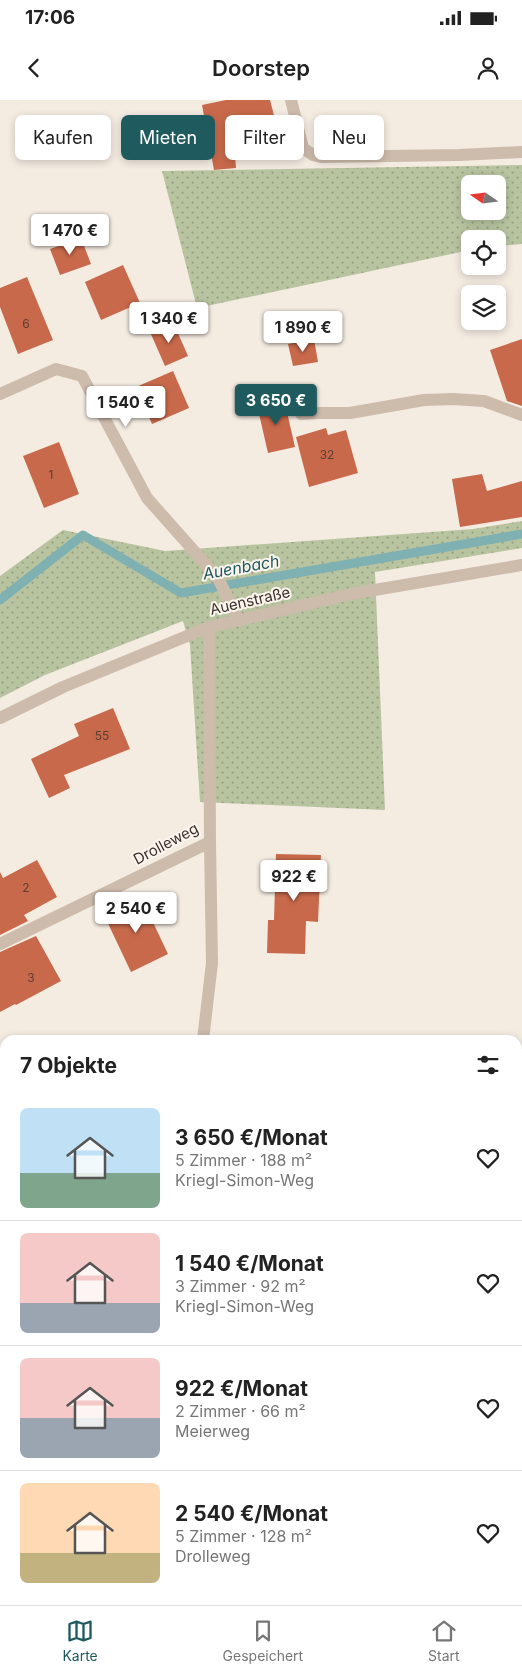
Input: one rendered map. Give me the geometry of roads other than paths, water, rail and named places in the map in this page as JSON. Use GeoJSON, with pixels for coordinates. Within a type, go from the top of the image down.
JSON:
{"type":"FeatureCollection","features":[{"type":"Feature","properties":{"kind":"street"},"geometry":{"type":"LineString","coordinates":[[291,100],[304,148],[313,155],[321,157],[522,152]]}},
{"type":"Feature","properties":{"kind":"street"},"geometry":{"type":"LineString","coordinates":[[0,394],[56,369],[82,376],[148,498],[218,578],[239,621]]}},
{"type":"Feature","properties":{"kind":"street"},"geometry":{"type":"LineString","coordinates":[[301,414],[324,412],[350,413],[424,400],[453,399],[484,401],[522,415]]}},
{"type":"Feature","properties":{"kind":"street","name":"Auenstraße"},"geometry":{"type":"LineString","coordinates":[[0,718],[63,688],[209,627],[351,594],[522,565]]}},
{"type":"Feature","properties":{"kind":"street","name":"Drolleweg"},"geometry":{"type":"LineString","coordinates":[[0,944],[210,842],[209,627]]}},
{"type":"Feature","properties":{"kind":"street"},"geometry":{"type":"LineString","coordinates":[[205,1035],[212,963],[210,842]]}},
{"type":"Feature","properties":{"kind":"waterway","name":"Auenbach"},"geometry":{"type":"LineString","coordinates":[[0,600],[83,535],[181,593],[522,534]]}}]}
